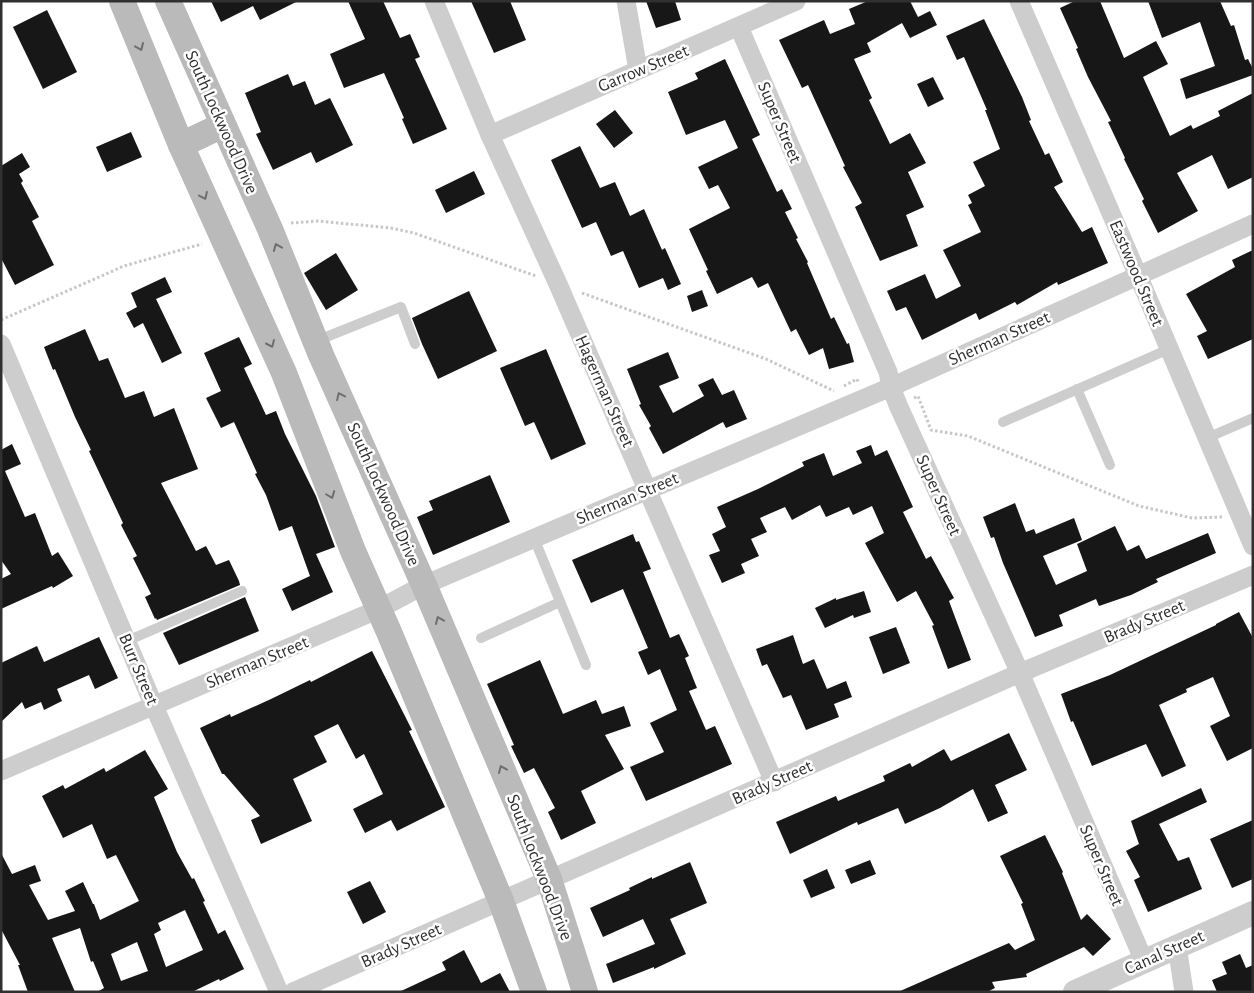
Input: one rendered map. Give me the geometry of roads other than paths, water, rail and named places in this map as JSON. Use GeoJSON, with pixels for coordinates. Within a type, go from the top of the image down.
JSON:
{"type":"FeatureCollection","features":[{"type":"Feature","properties":{"kind":"main road"},"geometry":{"type":"LineString","coordinates":[[122,1],[181,145],[284,373],[353,551],[501,901],[534,992]]}},
{"type":"Feature","properties":{"kind":"main road","name":"South Lockwood Drive"},"geometry":{"type":"LineString","coordinates":[[168,1],[270,229],[318,348],[424,585],[549,879],[585,992]]}},
{"type":"Feature","properties":{"kind":"main road"},"geometry":{"type":"LineString","coordinates":[[181,145],[223,125]]}},
{"type":"Feature","properties":{"kind":"main road"},"geometry":{"type":"LineString","coordinates":[[284,373],[318,348]]}},
{"type":"Feature","properties":{"kind":"street","name":"Hagerman Street"},"geometry":{"type":"LineString","coordinates":[[434,1],[490,135],[648,489],[774,782]]}},
{"type":"Feature","properties":{"kind":"street"},"geometry":{"type":"LineString","coordinates":[[626,1],[638,70]]}},
{"type":"Feature","properties":{"kind":"street","name":"Garrow Street"},"geometry":{"type":"LineString","coordinates":[[490,135],[796,1]]}},
{"type":"Feature","properties":{"kind":"street","name":"Eastwood Street"},"geometry":{"type":"LineString","coordinates":[[1018,1],[1138,275],[1253,546]]}},
{"type":"Feature","properties":{"kind":"street","name":"Super Street"},"geometry":{"type":"LineString","coordinates":[[739,27],[888,372],[891,386],[1020,673],[1144,961]]}},
{"type":"Feature","properties":{"kind":"street","name":"Sherman Street"},"geometry":{"type":"LineString","coordinates":[[1,771],[379,609],[424,585],[891,386],[1253,224]]}},
{"type":"Feature","properties":{"kind":"street","name":"Burr Street"},"geometry":{"type":"LineString","coordinates":[[1,344],[154,706],[279,992]]}},
{"type":"Feature","properties":{"kind":"street","name":"Brady Street"},"geometry":{"type":"LineString","coordinates":[[293,992],[1020,673],[1253,576]]}},
{"type":"Feature","properties":{"kind":"street","name":"Canal Street"},"geometry":{"type":"LineString","coordinates":[[1075,992],[1253,913]]}},
{"type":"Feature","properties":{"kind":"street"},"geometry":{"type":"LineString","coordinates":[[1177,946],[1184,992]]}},
{"type":"Feature","properties":{"kind":"lane"},"geometry":{"type":"LineString","coordinates":[[318,348],[401,307],[415,344]]}},
{"type":"Feature","properties":{"kind":"lane"},"geometry":{"type":"LineString","coordinates":[[1003,422],[1169,349]]}},
{"type":"Feature","properties":{"kind":"lane"},"geometry":{"type":"LineString","coordinates":[[1078,389],[1110,465]]}},
{"type":"Feature","properties":{"kind":"lane"},"geometry":{"type":"LineString","coordinates":[[1207,438],[1253,418]]}},
{"type":"Feature","properties":{"kind":"lane"},"geometry":{"type":"LineString","coordinates":[[534,538],[586,665]]}},
{"type":"Feature","properties":{"kind":"lane"},"geometry":{"type":"LineString","coordinates":[[127,641],[242,590]]}},
{"type":"Feature","properties":{"kind":"lane"},"geometry":{"type":"LineString","coordinates":[[481,638],[560,602]]}}]}
